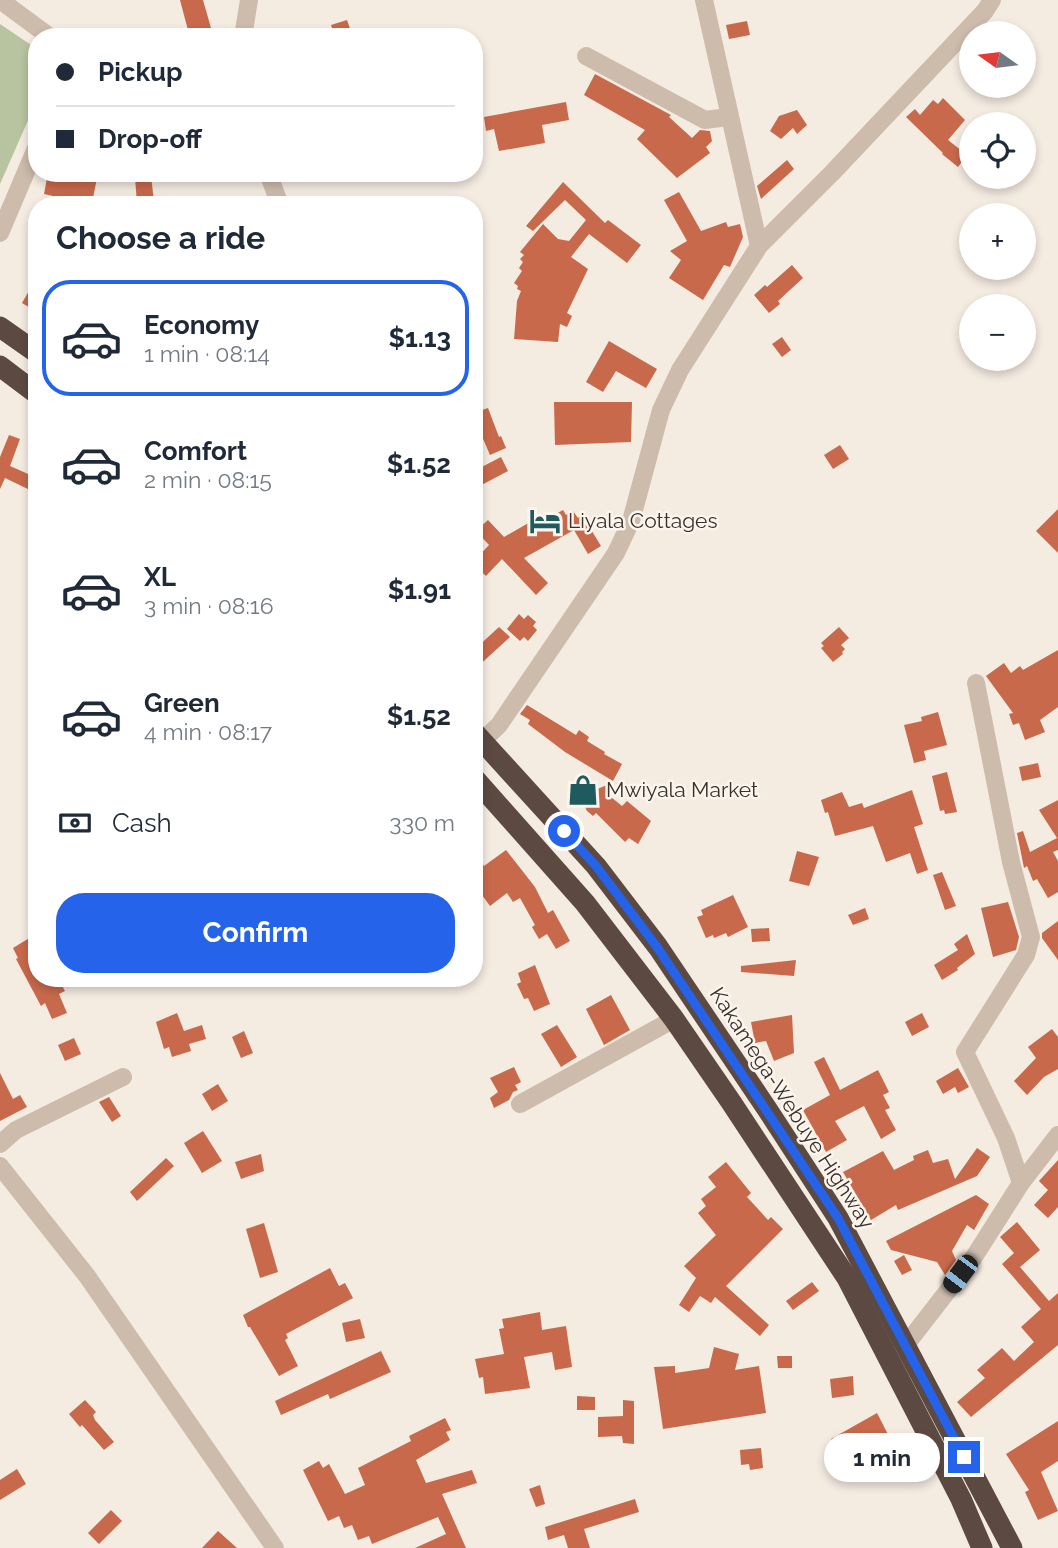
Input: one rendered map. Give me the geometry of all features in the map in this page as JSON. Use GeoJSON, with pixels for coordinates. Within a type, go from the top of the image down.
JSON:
{"type":"FeatureCollection","features":[{"type":"Feature","properties":{"kind":"highway"},"geometry":{"type":"LineString","coordinates":[[0,327],[28,347]]}},
{"type":"Feature","properties":{"kind":"highway"},"geometry":{"type":"LineString","coordinates":[[0,366],[28,387]]}},
{"type":"Feature","properties":{"kind":"highway","name":"Kakamega-Webuye Highway"},"geometry":{"type":"LineString","coordinates":[[483,742],[596,866],[657,947],[838,1218],[1012,1548]]}},
{"type":"Feature","properties":{"kind":"highway"},"geometry":{"type":"LineString","coordinates":[[483,788],[586,903],[674,1019],[847,1278],[961,1499],[982,1548]]}},
{"type":"Feature","properties":{"kind":"street"},"geometry":{"type":"LineString","coordinates":[[0,0],[38,28]]}},
{"type":"Feature","properties":{"kind":"street"},"geometry":{"type":"LineString","coordinates":[[244,28],[249,0]]}},
{"type":"Feature","properties":{"kind":"street"},"geometry":{"type":"LineString","coordinates":[[704,0],[758,246]]}},
{"type":"Feature","properties":{"kind":"street"},"geometry":{"type":"LineString","coordinates":[[483,733],[499,725],[616,553],[631,521],[661,410],[680,370],[758,246],[832,173],[985,11],[992,0]]}},
{"type":"Feature","properties":{"kind":"street"},"geometry":{"type":"LineString","coordinates":[[586,56],[705,120],[728,117]]}},
{"type":"Feature","properties":{"kind":"street"},"geometry":{"type":"LineString","coordinates":[[0,233],[28,167]]}},
{"type":"Feature","properties":{"kind":"street"},"geometry":{"type":"LineString","coordinates":[[976,683],[1011,862],[1031,937],[1027,955],[965,1052],[1006,1138],[1021,1183]]}},
{"type":"Feature","properties":{"kind":"street"},"geometry":{"type":"LineString","coordinates":[[520,1104],[674,1019]]}},
{"type":"Feature","properties":{"kind":"street"},"geometry":{"type":"LineString","coordinates":[[0,1144],[16,1130],[122,1077]]}},
{"type":"Feature","properties":{"kind":"street"},"geometry":{"type":"LineString","coordinates":[[905,1346],[974,1256],[1021,1183],[1058,1135]]}},
{"type":"Feature","properties":{"kind":"street"},"geometry":{"type":"LineString","coordinates":[[0,1166],[87,1276],[275,1548]]}},
{"type":"Feature","properties":{"kind":"green space"},"geometry":{"type":"Polygon","coordinates":[[[0,24],[28,43],[28,120],[0,184],[0,24]]]}},
{"type":"Feature","properties":{"kind":"building"},"geometry":{"type":"Polygon","coordinates":[[[180,0],[203,0],[211,28],[187,28],[180,0]]]}},
{"type":"Feature","properties":{"kind":"building"},"geometry":{"type":"Polygon","coordinates":[[[347,20],[350,28],[332,28],[331,25],[347,20]]]}},
{"type":"Feature","properties":{"kind":"building"},"geometry":{"type":"Polygon","coordinates":[[[747,21],[750,35],[729,39],[726,25],[747,21]]]}},
{"type":"Feature","properties":{"kind":"building"},"geometry":{"type":"Polygon","coordinates":[[[595,74],[671,115],[669,117],[692,138],[700,130],[710,131],[712,141],[706,147],[710,153],[677,178],[637,139],[645,130],[584,95],[595,74]]]}},
{"type":"Feature","properties":{"kind":"building"},"geometry":{"type":"Polygon","coordinates":[[[943,98],[959,114],[959,127],[948,140],[959,149],[958,167],[906,117],[915,109],[920,115],[933,100],[938,104],[943,98]]]}},
{"type":"Feature","properties":{"kind":"building"},"geometry":{"type":"Polygon","coordinates":[[[566,102],[569,120],[542,125],[545,143],[499,151],[494,129],[486,131],[484,117],[566,102]]]}},
{"type":"Feature","properties":{"kind":"building"},"geometry":{"type":"Polygon","coordinates":[[[797,110],[807,125],[797,134],[793,128],[781,139],[770,131],[779,116],[797,110]]]}},
{"type":"Feature","properties":{"kind":"building"},"geometry":{"type":"Polygon","coordinates":[[[787,160],[794,169],[761,199],[757,186],[787,160]]]}},
{"type":"Feature","properties":{"kind":"building"},"geometry":{"type":"Polygon","coordinates":[[[46,182],[96,182],[93,196],[44,194],[46,182]]]}},
{"type":"Feature","properties":{"kind":"building"},"geometry":{"type":"Polygon","coordinates":[[[135,182],[152,182],[153,196],[136,196],[135,182]]]}},
{"type":"Feature","properties":{"kind":"building"},"geometry":{"type":"Polygon","coordinates":[[[563,182],[605,223],[608,220],[641,245],[627,263],[589,234],[571,257],[588,269],[567,313],[572,316],[567,327],[560,324],[558,342],[514,339],[517,301],[521,291],[514,283],[522,271],[519,268],[523,262],[520,259],[524,255],[520,252],[543,224],[558,239],[569,241],[586,220],[565,200],[533,231],[526,226],[563,182]]]}},
{"type":"Feature","properties":{"kind":"building"},"geometry":{"type":"Polygon","coordinates":[[[679,192],[701,231],[726,222],[728,227],[740,224],[743,237],[730,267],[724,265],[703,300],[669,278],[681,260],[670,251],[687,241],[664,200],[679,192]]]}},
{"type":"Feature","properties":{"kind":"building"},"geometry":{"type":"Polygon","coordinates":[[[792,265],[803,278],[769,313],[754,295],[792,265]]]}},
{"type":"Feature","properties":{"kind":"building"},"geometry":{"type":"Polygon","coordinates":[[[28,293],[28,307],[22,303],[28,293]]]}},
{"type":"Feature","properties":{"kind":"building"},"geometry":{"type":"Polygon","coordinates":[[[782,337],[791,350],[782,357],[772,344],[782,337]]]}},
{"type":"Feature","properties":{"kind":"building"},"geometry":{"type":"Polygon","coordinates":[[[609,341],[657,369],[646,388],[616,371],[603,392],[586,382],[609,341]]]}},
{"type":"Feature","properties":{"kind":"building"},"geometry":{"type":"Polygon","coordinates":[[[554,402],[632,402],[631,442],[555,445],[554,402]]]}},
{"type":"Feature","properties":{"kind":"building"},"geometry":{"type":"Polygon","coordinates":[[[488,408],[506,448],[490,455],[483,439],[483,410],[488,408]]]}},
{"type":"Feature","properties":{"kind":"building"},"geometry":{"type":"Polygon","coordinates":[[[9,435],[20,439],[10,466],[28,474],[28,489],[5,478],[0,489],[0,457],[9,435]]]}},
{"type":"Feature","properties":{"kind":"building"},"geometry":{"type":"Polygon","coordinates":[[[840,445],[849,459],[833,469],[824,455],[840,445]]]}},
{"type":"Feature","properties":{"kind":"building"},"geometry":{"type":"Polygon","coordinates":[[[501,457],[508,471],[483,484],[483,466],[501,457]]]}},
{"type":"Feature","properties":{"kind":"building"},"geometry":{"type":"Polygon","coordinates":[[[1058,509],[1058,553],[1036,531],[1058,509]]]}},
{"type":"Feature","properties":{"kind":"building"},"geometry":{"type":"Polygon","coordinates":[[[563,510],[566,515],[573,511],[578,518],[582,515],[601,546],[588,554],[574,530],[524,558],[548,583],[536,595],[502,559],[486,576],[483,573],[483,551],[489,545],[483,539],[483,525],[488,520],[504,537],[532,521],[534,526],[563,510]]]}},
{"type":"Feature","properties":{"kind":"building"},"geometry":{"type":"Polygon","coordinates":[[[519,614],[524,619],[528,615],[536,622],[533,626],[537,630],[528,641],[524,637],[520,641],[507,629],[519,614]]]}},
{"type":"Feature","properties":{"kind":"building"},"geometry":{"type":"Polygon","coordinates":[[[499,627],[510,637],[483,662],[483,642],[499,627]]]}},
{"type":"Feature","properties":{"kind":"building"},"geometry":{"type":"Polygon","coordinates":[[[839,627],[849,638],[841,645],[845,649],[843,654],[833,662],[821,648],[824,646],[821,643],[839,627]]]}},
{"type":"Feature","properties":{"kind":"building"},"geometry":{"type":"Polygon","coordinates":[[[1058,650],[1058,707],[1040,720],[1045,732],[1025,740],[1019,723],[1013,725],[1009,714],[1013,713],[986,676],[1004,663],[1011,673],[1020,666],[1023,670],[1058,650]]]}},
{"type":"Feature","properties":{"kind":"building"},"geometry":{"type":"Polygon","coordinates":[[[527,705],[576,735],[579,730],[589,737],[587,741],[622,764],[613,781],[565,752],[528,724],[530,720],[520,714],[527,705]]]}},
{"type":"Feature","properties":{"kind":"building"},"geometry":{"type":"Polygon","coordinates":[[[938,712],[947,745],[924,751],[926,760],[914,763],[904,725],[922,721],[921,717],[938,712]]]}},
{"type":"Feature","properties":{"kind":"building"},"geometry":{"type":"Polygon","coordinates":[[[1038,763],[1041,777],[1022,781],[1019,767],[1038,763]]]}},
{"type":"Feature","properties":{"kind":"building"},"geometry":{"type":"Polygon","coordinates":[[[947,772],[957,812],[945,814],[944,810],[940,811],[932,776],[947,772]]]}},
{"type":"Feature","properties":{"kind":"building"},"geometry":{"type":"Polygon","coordinates":[[[612,783],[606,793],[622,806],[627,801],[651,821],[638,844],[629,838],[625,842],[596,813],[593,816],[587,811],[580,796],[612,783]]]}},
{"type":"Feature","properties":{"kind":"building"},"geometry":{"type":"Polygon","coordinates":[[[912,790],[923,824],[914,827],[928,870],[917,874],[910,853],[886,862],[873,826],[835,836],[828,812],[825,813],[821,800],[842,792],[849,807],[862,803],[864,808],[912,790]]]}},
{"type":"Feature","properties":{"kind":"building"},"geometry":{"type":"Polygon","coordinates":[[[1058,800],[1058,850],[1053,852],[1058,861],[1058,892],[1048,898],[1037,879],[1033,881],[1027,866],[1024,868],[1017,833],[1023,831],[1030,852],[1057,838],[1039,810],[1058,800]]]}},
{"type":"Feature","properties":{"kind":"building"},"geometry":{"type":"Polygon","coordinates":[[[506,850],[535,887],[548,913],[553,910],[570,941],[556,949],[547,934],[539,939],[532,927],[535,925],[520,898],[513,902],[507,893],[490,906],[483,896],[484,866],[506,850]]]}},
{"type":"Feature","properties":{"kind":"building"},"geometry":{"type":"Polygon","coordinates":[[[797,851],[819,857],[809,886],[789,881],[797,851]]]}},
{"type":"Feature","properties":{"kind":"building"},"geometry":{"type":"Polygon","coordinates":[[[942,872],[956,906],[945,910],[933,875],[942,872]]]}},
{"type":"Feature","properties":{"kind":"building"},"geometry":{"type":"Polygon","coordinates":[[[733,895],[748,927],[728,937],[726,933],[706,938],[697,917],[703,915],[701,910],[733,895]]]}},
{"type":"Feature","properties":{"kind":"building"},"geometry":{"type":"Polygon","coordinates":[[[1008,902],[1019,937],[1016,950],[993,957],[981,908],[1008,902]]]}},
{"type":"Feature","properties":{"kind":"building"},"geometry":{"type":"Polygon","coordinates":[[[865,908],[869,919],[853,925],[848,915],[865,908]]]}},
{"type":"Feature","properties":{"kind":"building"},"geometry":{"type":"Polygon","coordinates":[[[1058,921],[1058,960],[1042,938],[1042,933],[1058,921]]]}},
{"type":"Feature","properties":{"kind":"building"},"geometry":{"type":"Polygon","coordinates":[[[769,928],[770,941],[752,942],[751,929],[769,928]]]}},
{"type":"Feature","properties":{"kind":"building"},"geometry":{"type":"Polygon","coordinates":[[[967,934],[975,954],[942,980],[934,965],[958,950],[954,944],[967,934]]]}},
{"type":"Feature","properties":{"kind":"building"},"geometry":{"type":"Polygon","coordinates":[[[28,939],[28,982],[16,959],[18,958],[13,948],[28,939]]]}},
{"type":"Feature","properties":{"kind":"building"},"geometry":{"type":"Polygon","coordinates":[[[796,960],[794,976],[741,972],[741,966],[796,960]]]}},
{"type":"Feature","properties":{"kind":"building"},"geometry":{"type":"Polygon","coordinates":[[[535,965],[550,1004],[534,1011],[517,984],[521,982],[518,973],[535,965]]]}},
{"type":"Feature","properties":{"kind":"building"},"geometry":{"type":"Polygon","coordinates":[[[31,987],[63,987],[65,991],[59,994],[67,1013],[52,1019],[45,1003],[41,1006],[31,987]]]}},
{"type":"Feature","properties":{"kind":"building"},"geometry":{"type":"Polygon","coordinates":[[[611,995],[630,1030],[604,1045],[586,1009],[611,995]]]}},
{"type":"Feature","properties":{"kind":"building"},"geometry":{"type":"Polygon","coordinates":[[[177,1013],[184,1031],[202,1025],[206,1039],[189,1044],[191,1051],[172,1057],[169,1047],[164,1049],[156,1022],[177,1013]]]}},
{"type":"Feature","properties":{"kind":"building"},"geometry":{"type":"Polygon","coordinates":[[[922,1013],[929,1027],[912,1036],[905,1022],[922,1013]]]}},
{"type":"Feature","properties":{"kind":"building"},"geometry":{"type":"Polygon","coordinates":[[[792,1015],[794,1053],[774,1061],[766,1041],[755,1043],[751,1022],[792,1015]]]}},
{"type":"Feature","properties":{"kind":"building"},"geometry":{"type":"Polygon","coordinates":[[[557,1025],[577,1057],[561,1067],[541,1034],[557,1025]]]}},
{"type":"Feature","properties":{"kind":"building"},"geometry":{"type":"Polygon","coordinates":[[[1052,1029],[1058,1037],[1058,1069],[1044,1077],[1027,1095],[1014,1081],[1036,1058],[1028,1047],[1052,1029]]]}},
{"type":"Feature","properties":{"kind":"building"},"geometry":{"type":"Polygon","coordinates":[[[244,1031],[253,1053],[241,1058],[232,1037],[244,1031]]]}},
{"type":"Feature","properties":{"kind":"building"},"geometry":{"type":"Polygon","coordinates":[[[74,1038],[81,1054],[65,1061],[58,1045],[74,1038]]]}},
{"type":"Feature","properties":{"kind":"building"},"geometry":{"type":"Polygon","coordinates":[[[824,1057],[840,1090],[878,1070],[889,1092],[883,1095],[890,1108],[885,1110],[896,1130],[881,1139],[864,1106],[835,1121],[847,1140],[826,1152],[803,1110],[830,1095],[814,1062],[824,1057]]]}},
{"type":"Feature","properties":{"kind":"building"},"geometry":{"type":"Polygon","coordinates":[[[514,1067],[521,1082],[515,1085],[518,1090],[513,1092],[509,1100],[494,1108],[490,1098],[498,1092],[490,1078],[514,1067]]]}},
{"type":"Feature","properties":{"kind":"building"},"geometry":{"type":"Polygon","coordinates":[[[958,1068],[969,1087],[958,1093],[955,1087],[943,1094],[936,1081],[958,1068]]]}},
{"type":"Feature","properties":{"kind":"building"},"geometry":{"type":"Polygon","coordinates":[[[0,1073],[13,1099],[20,1095],[27,1107],[0,1121],[0,1073]]]}},
{"type":"Feature","properties":{"kind":"building"},"geometry":{"type":"Polygon","coordinates":[[[218,1084],[228,1101],[212,1111],[202,1094],[218,1084]]]}},
{"type":"Feature","properties":{"kind":"building"},"geometry":{"type":"Polygon","coordinates":[[[109,1097],[121,1116],[112,1122],[99,1102],[109,1097]]]}},
{"type":"Feature","properties":{"kind":"building"},"geometry":{"type":"Polygon","coordinates":[[[203,1131],[222,1161],[202,1173],[184,1143],[203,1131]]]}},
{"type":"Feature","properties":{"kind":"building"},"geometry":{"type":"Polygon","coordinates":[[[977,1148],[990,1157],[977,1176],[898,1210],[896,1205],[871,1220],[843,1172],[883,1151],[894,1170],[914,1160],[913,1156],[928,1150],[933,1163],[948,1159],[955,1179],[977,1148]]]}},
{"type":"Feature","properties":{"kind":"building"},"geometry":{"type":"Polygon","coordinates":[[[261,1154],[264,1171],[241,1179],[235,1162],[261,1154]]]}},
{"type":"Feature","properties":{"kind":"building"},"geometry":{"type":"Polygon","coordinates":[[[166,1158],[174,1166],[137,1201],[130,1192],[166,1158]]]}},
{"type":"Feature","properties":{"kind":"building"},"geometry":{"type":"Polygon","coordinates":[[[1058,1160],[1058,1207],[1048,1218],[1034,1205],[1048,1190],[1039,1181],[1058,1160]]]}},
{"type":"Feature","properties":{"kind":"building"},"geometry":{"type":"Polygon","coordinates":[[[726,1162],[751,1193],[747,1197],[768,1220],[771,1217],[783,1229],[726,1286],[769,1325],[760,1336],[715,1297],[711,1303],[700,1296],[689,1312],[679,1305],[696,1278],[684,1266],[716,1235],[698,1213],[706,1206],[701,1199],[716,1187],[708,1177],[726,1162]]]}},
{"type":"Feature","properties":{"kind":"building"},"geometry":{"type":"Polygon","coordinates":[[[976,1195],[989,1204],[974,1230],[967,1225],[952,1251],[956,1260],[945,1275],[937,1262],[891,1250],[886,1241],[976,1195]]]}},
{"type":"Feature","properties":{"kind":"building"},"geometry":{"type":"Polygon","coordinates":[[[1017,1222],[1040,1250],[1020,1267],[1049,1301],[1058,1293],[1058,1345],[971,1417],[957,1402],[985,1378],[977,1370],[1002,1348],[1014,1361],[1034,1342],[1021,1327],[1041,1309],[1002,1264],[1014,1253],[1000,1237],[1017,1222]]]}},
{"type":"Feature","properties":{"kind":"building"},"geometry":{"type":"Polygon","coordinates":[[[264,1223],[278,1272],[260,1278],[246,1229],[264,1223]]]}},
{"type":"Feature","properties":{"kind":"building"},"geometry":{"type":"Polygon","coordinates":[[[904,1255],[912,1270],[902,1275],[894,1261],[904,1255]]]}},
{"type":"Feature","properties":{"kind":"building"},"geometry":{"type":"Polygon","coordinates":[[[330,1268],[339,1286],[345,1283],[353,1298],[286,1334],[288,1338],[285,1340],[298,1366],[279,1376],[243,1315],[330,1268]]]}},
{"type":"Feature","properties":{"kind":"building"},"geometry":{"type":"Polygon","coordinates":[[[812,1282],[819,1291],[793,1310],[786,1301],[812,1282]]]}},
{"type":"Feature","properties":{"kind":"building"},"geometry":{"type":"Polygon","coordinates":[[[540,1312],[542,1330],[566,1326],[572,1367],[555,1370],[552,1352],[524,1357],[530,1388],[485,1394],[483,1377],[479,1378],[475,1359],[504,1354],[499,1329],[504,1328],[502,1319],[540,1312]]]}},
{"type":"Feature","properties":{"kind":"building"},"geometry":{"type":"Polygon","coordinates":[[[360,1319],[365,1338],[346,1342],[342,1323],[360,1319]]]}},
{"type":"Feature","properties":{"kind":"building"},"geometry":{"type":"Polygon","coordinates":[[[714,1347],[739,1354],[735,1370],[759,1366],[766,1413],[663,1429],[654,1367],[675,1366],[675,1373],[709,1368],[714,1347]]]}},
{"type":"Feature","properties":{"kind":"building"},"geometry":{"type":"Polygon","coordinates":[[[381,1351],[391,1372],[330,1399],[328,1394],[281,1415],[275,1401],[381,1351]]]}},
{"type":"Feature","properties":{"kind":"building"},"geometry":{"type":"Polygon","coordinates":[[[777,1356],[792,1356],[792,1368],[778,1368],[777,1356]]]}},
{"type":"Feature","properties":{"kind":"building"},"geometry":{"type":"Polygon","coordinates":[[[853,1376],[854,1395],[832,1398],[830,1379],[853,1376]]]}},
{"type":"Feature","properties":{"kind":"building"},"geometry":{"type":"Polygon","coordinates":[[[577,1396],[595,1397],[595,1410],[577,1410],[577,1396]]]}},
{"type":"Feature","properties":{"kind":"building"},"geometry":{"type":"Polygon","coordinates":[[[85,1400],[96,1412],[93,1415],[95,1420],[114,1442],[104,1450],[69,1414],[85,1400]]]}},
{"type":"Feature","properties":{"kind":"building"},"geometry":{"type":"Polygon","coordinates":[[[623,1400],[634,1401],[634,1444],[623,1443],[622,1436],[598,1437],[598,1417],[623,1416],[623,1400]]]}},
{"type":"Feature","properties":{"kind":"building"},"geometry":{"type":"Polygon","coordinates":[[[877,1413],[895,1448],[881,1455],[879,1451],[861,1461],[857,1453],[845,1461],[831,1439],[877,1413]]]}},
{"type":"Feature","properties":{"kind":"building"},"geometry":{"type":"Polygon","coordinates":[[[445,1418],[451,1430],[446,1432],[450,1440],[416,1460],[426,1483],[472,1470],[477,1483],[442,1494],[466,1548],[415,1548],[446,1534],[438,1517],[372,1544],[369,1536],[358,1540],[352,1525],[344,1528],[339,1516],[328,1521],[303,1470],[319,1461],[323,1468],[329,1464],[345,1494],[365,1485],[358,1468],[411,1441],[409,1436],[445,1418]]]}},
{"type":"Feature","properties":{"kind":"building"},"geometry":{"type":"Polygon","coordinates":[[[1058,1421],[1058,1461],[1041,1472],[1058,1511],[1038,1520],[1025,1492],[1029,1490],[1006,1454],[1058,1421]]]}},
{"type":"Feature","properties":{"kind":"building"},"geometry":{"type":"Polygon","coordinates":[[[761,1448],[763,1468],[750,1470],[749,1464],[741,1465],[740,1450],[761,1448]]]}},
{"type":"Feature","properties":{"kind":"building"},"geometry":{"type":"Polygon","coordinates":[[[17,1469],[26,1484],[0,1500],[0,1480],[17,1469]]]}},
{"type":"Feature","properties":{"kind":"building"},"geometry":{"type":"Polygon","coordinates":[[[540,1485],[545,1504],[536,1507],[529,1489],[540,1485]]]}},
{"type":"Feature","properties":{"kind":"building"},"geometry":{"type":"Polygon","coordinates":[[[635,1499],[639,1512],[584,1529],[590,1548],[568,1548],[564,1535],[548,1540],[545,1527],[635,1499]]]}},
{"type":"Feature","properties":{"kind":"building"},"geometry":{"type":"Polygon","coordinates":[[[111,1510],[122,1521],[99,1544],[88,1533],[111,1510]]]}},
{"type":"Feature","properties":{"kind":"building"},"geometry":{"type":"Polygon","coordinates":[[[218,1531],[237,1548],[202,1548],[218,1531]]]}},
{"type":"Feature","properties":{"kind":"place","name":"Liyala Cottages"},"geometry":{"type":"Point","coordinates":[545,521]}},
{"type":"Feature","properties":{"kind":"place","name":"Mwiyala Market"},"geometry":{"type":"Point","coordinates":[583,790]}},
{"type":"Feature","properties":{"kind":"route"},"geometry":{"type":"LineString","coordinates":[[564,831],[596,866],[657,947],[838,1218],[964,1457]]}}]}
